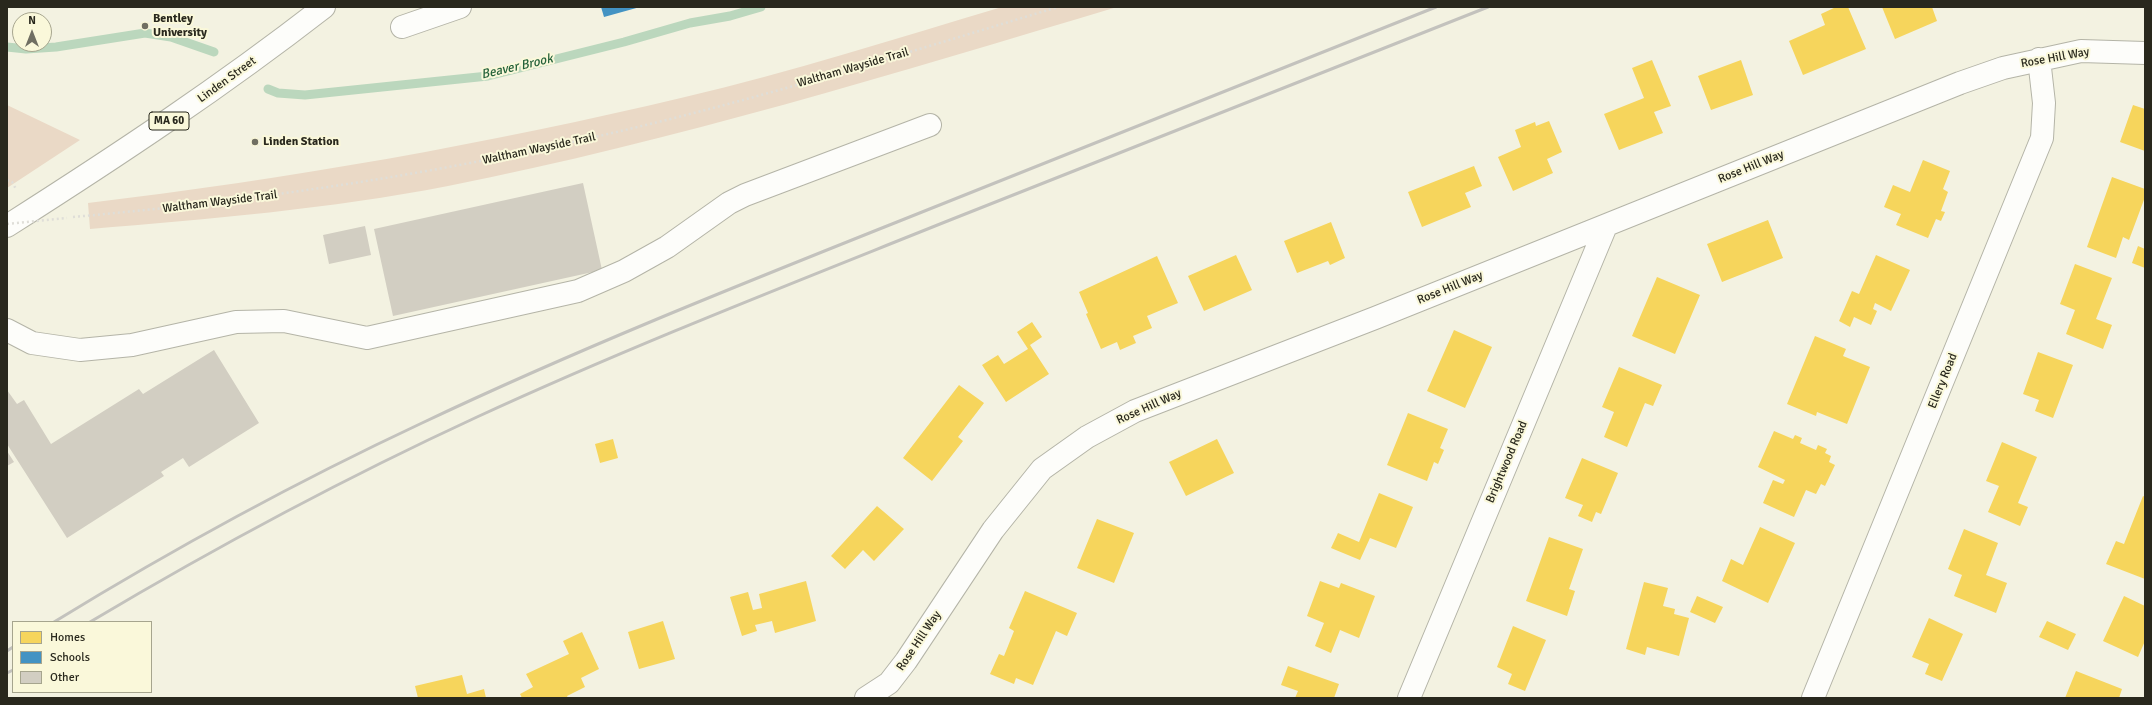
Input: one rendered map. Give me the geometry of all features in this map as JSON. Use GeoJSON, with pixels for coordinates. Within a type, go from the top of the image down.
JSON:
{"type":"FeatureCollection","features":[{"type":"Feature","properties":{"kind":"street","name":"Linden Street"},"geometry":{"type":"LineString","coordinates":[[7,225],[141,140],[253,62],[324,7]]}},
{"type":"Feature","properties":{"kind":"street"},"geometry":{"type":"LineString","coordinates":[[402,27],[460,7]]}},
{"type":"Feature","properties":{"kind":"street","name":"Rose Hill Way"},"geometry":{"type":"LineString","coordinates":[[866,698],[889,683],[906,661],[993,530],[1042,469],[1087,437],[1135,411],[1606,226],[1960,83],[2003,68],[2081,51],[2145,53]]}},
{"type":"Feature","properties":{"kind":"street","name":"Ellery Road"},"geometry":{"type":"LineString","coordinates":[[1813,698],[2042,138],[2044,103],[2039,59]]}},
{"type":"Feature","properties":{"kind":"street"},"geometry":{"type":"LineString","coordinates":[[7,330],[32,344],[80,350],[132,344],[236,322],[284,321],[367,338],[578,291],[624,271],[660,251],[729,203],[745,195],[930,125]]}},
{"type":"Feature","properties":{"kind":"street","name":"Brightwood Road"},"geometry":{"type":"LineString","coordinates":[[1409,698],[1606,226]]}},
{"type":"Feature","properties":{"kind":"path","name":"Waltham Wayside Trail"},"geometry":{"type":"LineString","coordinates":[[7,225],[200,205],[318,190],[420,173],[554,146],[757,96],[1058,7]]}},
{"type":"Feature","properties":{"kind":"path"},"geometry":{"type":"LineString","coordinates":[[7,180],[12,182],[17,190]]}},
{"type":"Feature","properties":{"kind":"shaded area"},"geometry":{"type":"Polygon","coordinates":[[[1002,7],[1117,7],[785,104],[701,127],[533,168],[448,186],[359,201],[225,217],[90,229],[88,203],[238,183],[388,159],[537,130],[685,97],[765,77],[1002,7]]]}},
{"type":"Feature","properties":{"kind":"shaded area"},"geometry":{"type":"Polygon","coordinates":[[[7,105],[80,140],[7,188],[7,105]]]}},
{"type":"Feature","properties":{"kind":"building: Homes"},"geometry":{"type":"Polygon","coordinates":[[[1836,7],[1848,7],[1866,49],[1803,75],[1789,41],[1825,25],[1821,14],[1836,7]]]}},
{"type":"Feature","properties":{"kind":"building: Homes"},"geometry":{"type":"Polygon","coordinates":[[[1882,7],[1932,7],[1937,21],[1895,39],[1882,7]]]}},
{"type":"Feature","properties":{"kind":"building: Homes"},"geometry":{"type":"Polygon","coordinates":[[[1652,60],[1671,106],[1654,112],[1663,133],[1619,150],[1604,114],[1644,98],[1632,68],[1652,60]]]}},
{"type":"Feature","properties":{"kind":"building: Homes"},"geometry":{"type":"Polygon","coordinates":[[[1741,60],[1753,95],[1711,110],[1698,76],[1741,60]]]}},
{"type":"Feature","properties":{"kind":"building: Homes"},"geometry":{"type":"Polygon","coordinates":[[[2133,105],[2145,109],[2145,151],[2120,142],[2133,105]]]}},
{"type":"Feature","properties":{"kind":"building: Homes"},"geometry":{"type":"Polygon","coordinates":[[[1549,121],[1562,152],[1547,159],[1553,173],[1513,191],[1498,157],[1521,147],[1515,130],[1535,122],[1536,126],[1549,121]]]}},
{"type":"Feature","properties":{"kind":"building: Homes"},"geometry":{"type":"Polygon","coordinates":[[[1923,160],[1950,171],[1943,189],[1948,192],[1941,211],[1945,212],[1941,221],[1936,219],[1928,238],[1896,225],[1901,214],[1884,207],[1893,185],[1910,192],[1923,160]]]}},
{"type":"Feature","properties":{"kind":"building: Homes"},"geometry":{"type":"Polygon","coordinates":[[[1474,166],[1482,186],[1465,193],[1471,207],[1422,227],[1408,192],[1474,166]]]}},
{"type":"Feature","properties":{"kind":"building: Homes"},"geometry":{"type":"Polygon","coordinates":[[[2112,177],[2145,189],[2145,197],[2129,240],[2123,237],[2116,258],[2087,247],[2112,177]]]}},
{"type":"Feature","properties":{"kind":"building: Homes"},"geometry":{"type":"Polygon","coordinates":[[[1768,220],[1783,258],[1722,282],[1707,244],[1768,220]]]}},
{"type":"Feature","properties":{"kind":"building: Homes"},"geometry":{"type":"Polygon","coordinates":[[[1331,222],[1345,258],[1330,265],[1328,261],[1297,273],[1284,241],[1331,222]]]}},
{"type":"Feature","properties":{"kind":"building: Homes"},"geometry":{"type":"Polygon","coordinates":[[[2138,246],[2145,249],[2145,268],[2132,263],[2138,246]]]}},
{"type":"Feature","properties":{"kind":"building: Homes"},"geometry":{"type":"Polygon","coordinates":[[[1236,255],[1252,290],[1204,311],[1188,276],[1236,255]]]}},
{"type":"Feature","properties":{"kind":"building: Homes"},"geometry":{"type":"Polygon","coordinates":[[[1876,255],[1910,270],[1891,311],[1875,303],[1873,309],[1877,311],[1871,325],[1854,317],[1850,327],[1839,321],[1852,291],[1859,294],[1876,255]]]}},
{"type":"Feature","properties":{"kind":"building: Homes"},"geometry":{"type":"Polygon","coordinates":[[[1157,256],[1178,303],[1147,316],[1152,328],[1133,336],[1136,343],[1120,350],[1117,342],[1101,349],[1086,314],[1088,313],[1079,292],[1157,256]]]}},
{"type":"Feature","properties":{"kind":"building: Homes"},"geometry":{"type":"Polygon","coordinates":[[[2075,264],[2112,278],[2096,319],[2112,325],[2103,349],[2066,334],[2075,310],[2060,304],[2075,264]]]}},
{"type":"Feature","properties":{"kind":"building: Homes"},"geometry":{"type":"Polygon","coordinates":[[[1657,277],[1700,295],[1675,354],[1632,336],[1657,277]]]}},
{"type":"Feature","properties":{"kind":"building: Homes"},"geometry":{"type":"Polygon","coordinates":[[[1032,322],[1042,337],[1030,345],[1049,374],[1006,402],[982,365],[998,355],[1004,364],[1028,349],[1017,332],[1032,322]]]}},
{"type":"Feature","properties":{"kind":"building: Homes"},"geometry":{"type":"Polygon","coordinates":[[[1454,330],[1492,347],[1465,408],[1427,391],[1454,330]]]}},
{"type":"Feature","properties":{"kind":"building: Homes"},"geometry":{"type":"Polygon","coordinates":[[[1815,336],[1846,349],[1843,356],[1870,367],[1847,424],[1817,412],[1816,416],[1787,404],[1815,336]]]}},
{"type":"Feature","properties":{"kind":"building: Homes"},"geometry":{"type":"Polygon","coordinates":[[[2038,352],[2073,365],[2053,418],[2035,411],[2039,400],[2023,394],[2038,352]]]}},
{"type":"Feature","properties":{"kind":"building: Homes"},"geometry":{"type":"Polygon","coordinates":[[[1619,367],[1662,385],[1653,406],[1645,403],[1627,447],[1604,437],[1614,412],[1602,407],[1619,367]]]}},
{"type":"Feature","properties":{"kind":"building: Homes"},"geometry":{"type":"Polygon","coordinates":[[[959,385],[984,403],[958,437],[963,441],[932,481],[903,458],[959,385]]]}},
{"type":"Feature","properties":{"kind":"building: Homes"},"geometry":{"type":"Polygon","coordinates":[[[1408,413],[1448,429],[1440,448],[1444,450],[1438,464],[1434,462],[1427,481],[1387,465],[1408,413]]]}},
{"type":"Feature","properties":{"kind":"building: Homes"},"geometry":{"type":"Polygon","coordinates":[[[1774,431],[1793,439],[1795,435],[1802,438],[1800,443],[1816,450],[1818,445],[1827,449],[1825,453],[1831,456],[1829,462],[1835,465],[1825,486],[1821,484],[1816,494],[1806,490],[1794,517],[1763,503],[1773,480],[1783,484],[1785,480],[1758,467],[1774,431]]]}},
{"type":"Feature","properties":{"kind":"building: Homes"},"geometry":{"type":"Polygon","coordinates":[[[613,439],[618,458],[600,463],[595,444],[613,439]]]}},
{"type":"Feature","properties":{"kind":"building: Homes"},"geometry":{"type":"Polygon","coordinates":[[[1217,439],[1234,473],[1186,496],[1169,462],[1217,439]]]}},
{"type":"Feature","properties":{"kind":"building: Homes"},"geometry":{"type":"Polygon","coordinates":[[[2002,442],[2037,457],[2018,503],[2028,507],[2020,526],[1988,512],[1999,486],[1986,481],[2002,442]]]}},
{"type":"Feature","properties":{"kind":"building: Homes"},"geometry":{"type":"Polygon","coordinates":[[[1582,458],[1618,473],[1601,514],[1596,512],[1592,522],[1578,516],[1583,505],[1565,498],[1582,458]]]}},
{"type":"Feature","properties":{"kind":"building: Homes"},"geometry":{"type":"Polygon","coordinates":[[[1379,493],[1413,507],[1396,548],[1370,538],[1360,560],[1331,548],[1338,533],[1359,542],[1379,493]]]}},
{"type":"Feature","properties":{"kind":"building: Homes"},"geometry":{"type":"Polygon","coordinates":[[[2143,496],[2145,497],[2145,579],[2106,564],[2116,541],[2124,544],[2143,496]]]}},
{"type":"Feature","properties":{"kind":"building: Homes"},"geometry":{"type":"Polygon","coordinates":[[[877,506],[904,529],[874,561],[863,550],[845,569],[831,556],[877,506]]]}},
{"type":"Feature","properties":{"kind":"building: Homes"},"geometry":{"type":"Polygon","coordinates":[[[1097,519],[1134,533],[1114,583],[1077,568],[1097,519]]]}},
{"type":"Feature","properties":{"kind":"building: Homes"},"geometry":{"type":"Polygon","coordinates":[[[1760,527],[1795,543],[1768,603],[1722,581],[1731,559],[1743,565],[1760,527]]]}},
{"type":"Feature","properties":{"kind":"building: Homes"},"geometry":{"type":"Polygon","coordinates":[[[1964,529],[1998,543],[1986,575],[2007,583],[1996,613],[1954,596],[1962,575],[1948,569],[1964,529]]]}},
{"type":"Feature","properties":{"kind":"building: Homes"},"geometry":{"type":"Polygon","coordinates":[[[1549,537],[1583,549],[1569,589],[1575,591],[1567,616],[1526,601],[1549,537]]]}},
{"type":"Feature","properties":{"kind":"building: Homes"},"geometry":{"type":"Polygon","coordinates":[[[806,581],[816,621],[775,633],[772,621],[755,625],[757,631],[742,636],[730,597],[748,592],[753,610],[762,608],[759,594],[806,581]]]}},
{"type":"Feature","properties":{"kind":"building: Homes"},"geometry":{"type":"Polygon","coordinates":[[[1320,581],[1339,588],[1341,583],[1375,596],[1359,638],[1340,630],[1331,653],[1315,646],[1324,623],[1307,616],[1320,581]]]}},
{"type":"Feature","properties":{"kind":"building: Homes"},"geometry":{"type":"Polygon","coordinates":[[[1644,582],[1668,588],[1663,606],[1675,609],[1674,614],[1689,618],[1679,656],[1647,647],[1645,655],[1626,649],[1644,582]]]}},
{"type":"Feature","properties":{"kind":"building: Homes"},"geometry":{"type":"Polygon","coordinates":[[[1025,591],[1077,613],[1067,636],[1056,631],[1033,685],[1016,678],[1014,684],[990,674],[999,654],[1004,656],[1014,631],[1009,628],[1025,591]]]}},
{"type":"Feature","properties":{"kind":"building: Homes"},"geometry":{"type":"Polygon","coordinates":[[[1697,596],[1723,607],[1715,623],[1690,612],[1697,596]]]}},
{"type":"Feature","properties":{"kind":"building: Homes"},"geometry":{"type":"Polygon","coordinates":[[[2124,596],[2145,606],[2145,641],[2138,657],[2103,641],[2124,596]]]}},
{"type":"Feature","properties":{"kind":"building: Homes"},"geometry":{"type":"Polygon","coordinates":[[[1929,618],[1963,634],[1942,681],[1925,674],[1929,664],[1912,657],[1929,618]]]}},
{"type":"Feature","properties":{"kind":"building: Homes"},"geometry":{"type":"Polygon","coordinates":[[[663,621],[675,659],[639,669],[628,632],[663,621]]]}},
{"type":"Feature","properties":{"kind":"building: Homes"},"geometry":{"type":"Polygon","coordinates":[[[2047,621],[2076,634],[2068,650],[2039,637],[2047,621]]]}},
{"type":"Feature","properties":{"kind":"building: Homes"},"geometry":{"type":"Polygon","coordinates":[[[1513,626],[1546,640],[1525,691],[1508,684],[1512,674],[1497,667],[1513,626]]]}},
{"type":"Feature","properties":{"kind":"building: Homes"},"geometry":{"type":"Polygon","coordinates":[[[582,632],[599,669],[581,678],[585,687],[567,696],[568,698],[522,698],[520,694],[533,687],[526,674],[569,654],[563,641],[582,632]]]}},
{"type":"Feature","properties":{"kind":"building: Homes"},"geometry":{"type":"Polygon","coordinates":[[[1288,666],[1339,684],[1334,698],[1295,698],[1298,691],[1281,685],[1288,666]]]}},
{"type":"Feature","properties":{"kind":"building: Homes"},"geometry":{"type":"Polygon","coordinates":[[[2076,671],[2122,689],[2119,698],[2065,698],[2076,671]]]}},
{"type":"Feature","properties":{"kind":"building: Homes"},"geometry":{"type":"Polygon","coordinates":[[[462,675],[467,694],[484,689],[486,698],[418,698],[415,686],[462,675]]]}},
{"type":"Feature","properties":{"kind":"building: Schools"},"geometry":{"type":"Polygon","coordinates":[[[601,7],[640,7],[604,17],[601,7]]]}},
{"type":"Feature","properties":{"kind":"building: Other"},"geometry":{"type":"Polygon","coordinates":[[[583,183],[602,270],[393,316],[374,229],[583,183]]]}},
{"type":"Feature","properties":{"kind":"building: Other"},"geometry":{"type":"Polygon","coordinates":[[[365,226],[371,255],[329,264],[323,235],[365,226]]]}},
{"type":"Feature","properties":{"kind":"building: Other"},"geometry":{"type":"Polygon","coordinates":[[[214,350],[259,423],[189,467],[183,458],[161,472],[164,476],[67,538],[7,444],[7,390],[17,404],[24,400],[51,444],[139,389],[143,394],[214,350]]]}},
{"type":"Feature","properties":{"kind":"building: Other"},"geometry":{"type":"Polygon","coordinates":[[[7,451],[14,462],[7,466],[7,451]]]}},
{"type":"Feature","properties":{"kind":"waterway","name":"Beaver Brook"},"geometry":{"type":"LineString","coordinates":[[268,89],[278,93],[305,95],[488,76],[624,42],[690,23],[730,16],[761,7]]}},
{"type":"Feature","properties":{"kind":"waterway","name":"Beaver Brook"},"geometry":{"type":"LineString","coordinates":[[7,47],[26,49],[56,47],[145,33],[171,37],[214,52]]}},
{"type":"Feature","properties":{"kind":"railway"},"geometry":{"type":"LineString","coordinates":[[56,621],[144,568],[235,517],[375,445],[538,370],[774,271],[1436,7]]}},
{"type":"Feature","properties":{"kind":"railway"},"geometry":{"type":"LineString","coordinates":[[92,621],[137,594],[281,514],[428,440],[593,365],[945,222],[1488,7]]}},
{"type":"Feature","properties":{"kind":"railway"},"geometry":{"type":"LineString","coordinates":[[7,651],[12,648]]}},
{"type":"Feature","properties":{"kind":"railway"},"geometry":{"type":"LineString","coordinates":[[7,673],[12,670]]}},
{"type":"Feature","properties":{"kind":"place","name":"Bentley University"},"geometry":{"type":"Point","coordinates":[145,26]}},
{"type":"Feature","properties":{"kind":"place","name":"Linden Station"},"geometry":{"type":"Point","coordinates":[255,142]}}]}
